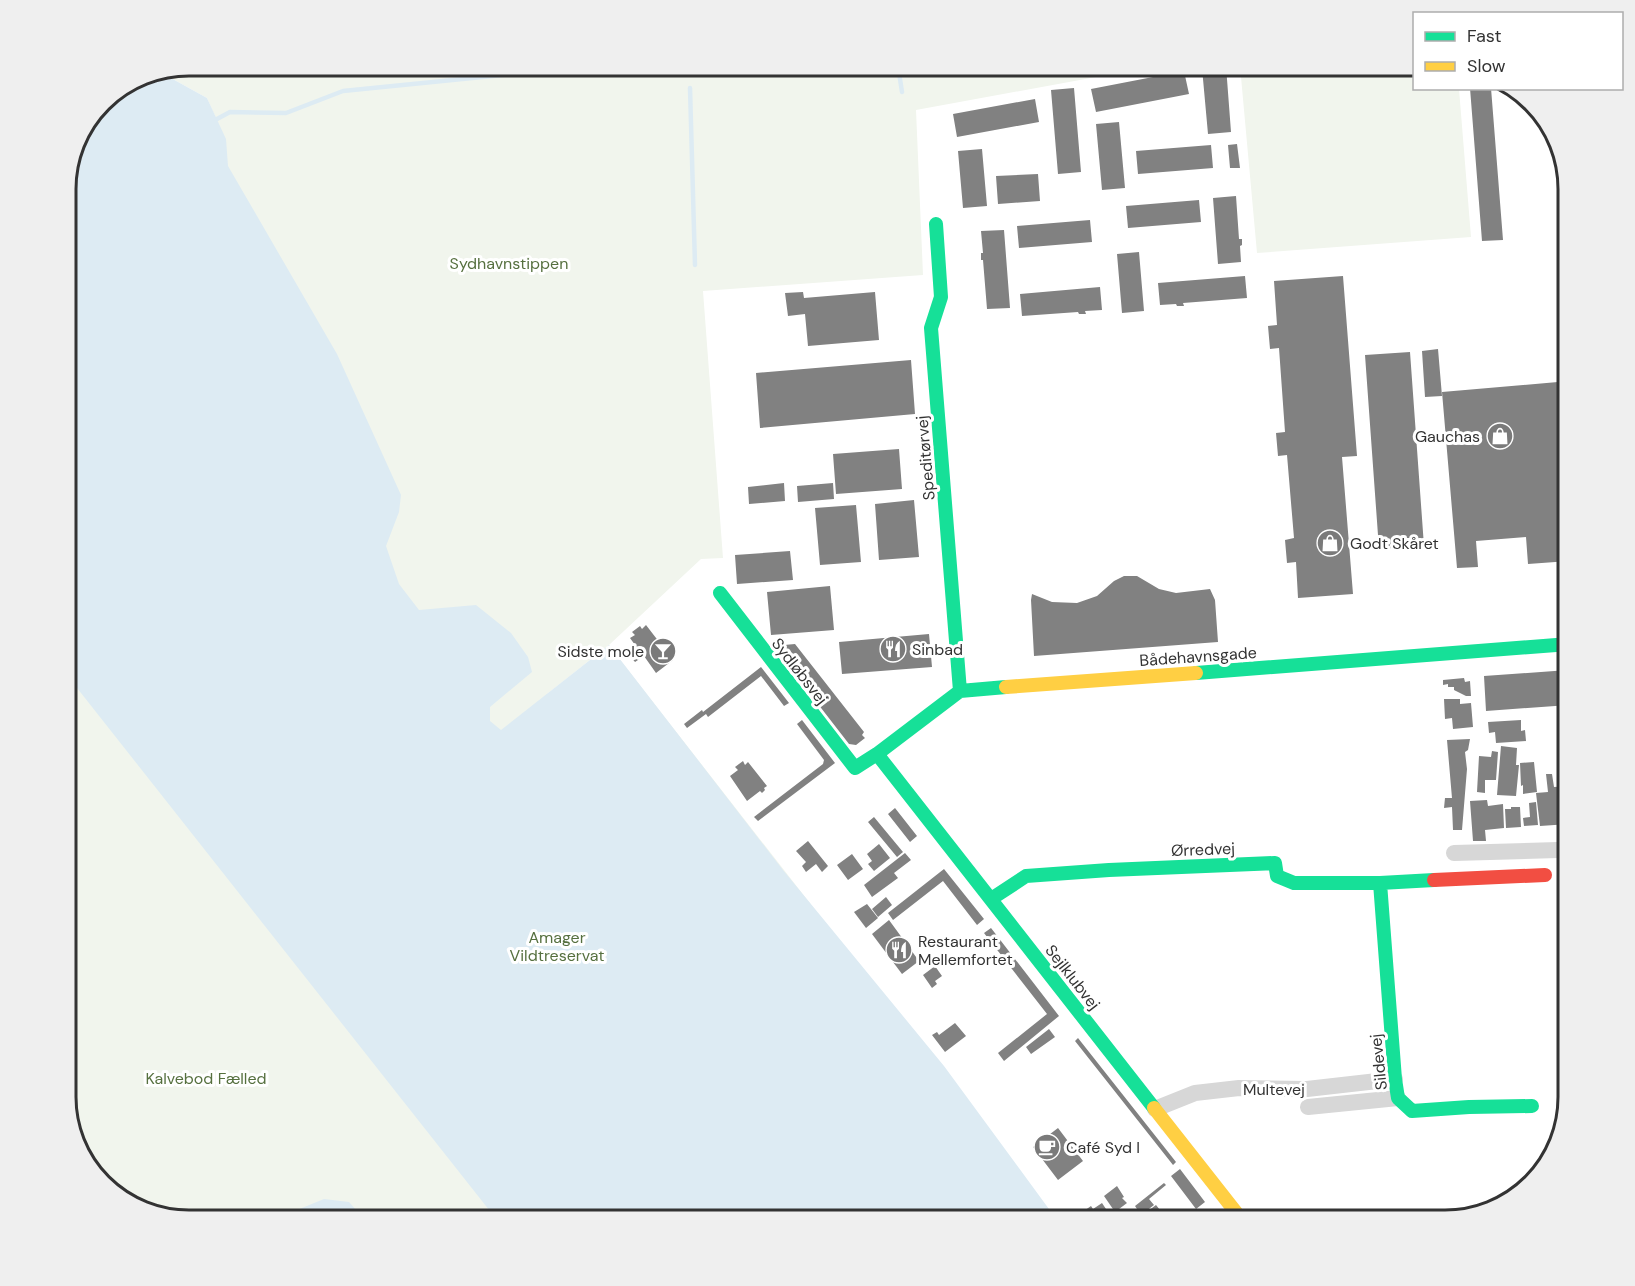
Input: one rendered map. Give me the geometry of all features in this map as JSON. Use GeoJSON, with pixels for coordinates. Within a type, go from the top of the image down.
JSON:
{"type":"FeatureCollection","features":[{"type":"Feature","properties":{"kind":"street","name":"Speditørvej"},"geometry":{"type":"LineString","coordinates":[[936,224],[941,297],[931,328],[960,691]]}},
{"type":"Feature","properties":{"kind":"street","name":"Sydløbsvej"},"geometry":{"type":"LineString","coordinates":[[720,593],[855,768],[877,754]]}},
{"type":"Feature","properties":{"kind":"street","name":"Bådehavnsgade"},"geometry":{"type":"LineString","coordinates":[[960,691],[1558,645]]}},
{"type":"Feature","properties":{"kind":"street"},"geometry":{"type":"LineString","coordinates":[[877,754],[960,691]]}},
{"type":"Feature","properties":{"kind":"street","name":"Sejlklubvej"},"geometry":{"type":"LineString","coordinates":[[877,754],[1234,1210]]}},
{"type":"Feature","properties":{"kind":"street"},"geometry":{"type":"LineString","coordinates":[[1454,853],[1558,850]]}},
{"type":"Feature","properties":{"kind":"street","name":"Ørredvej"},"geometry":{"type":"LineString","coordinates":[[991,899],[1026,876],[1216,865],[1275,863],[1277,876],[1294,883],[1380,883],[1545,875]]}},
{"type":"Feature","properties":{"kind":"street","name":"Sildevej"},"geometry":{"type":"LineString","coordinates":[[1380,883],[1398,1098],[1412,1111],[1532,1106]]}},
{"type":"Feature","properties":{"kind":"street","name":"Multevej"},"geometry":{"type":"LineString","coordinates":[[1155,1109],[1195,1093],[1239,1088],[1307,1089],[1395,1079]]}},
{"type":"Feature","properties":{"kind":"street"},"geometry":{"type":"LineString","coordinates":[[1308,1107],[1398,1098]]}},
{"type":"Feature","properties":{"kind":"green space"},"geometry":{"type":"Polygon","coordinates":[[[190,76],[1101,76],[916,110],[923,275],[703,291],[723,558],[701,559],[609,645],[547,694],[617,656],[1049,1210],[190,1210],[168,1207],[140,1198],[121,1186],[100,1165],[88,1146],[80,1126],[77,1104],[77,182],[80,160],[85,146],[105,115],[121,100],[153,83],[226,141],[207,98],[171,78],[190,76]]]}},
{"type":"Feature","properties":{"kind":"green space"},"geometry":{"type":"Polygon","coordinates":[[[1241,76],[1413,76],[1413,90],[1459,90],[1471,237],[1257,253],[1241,76]]]}},
{"type":"Feature","properties":{"kind":"shaded area","name":"Amager Vildtreservat"},"geometry":{"type":"Polygon","coordinates":[[[171,78],[207,98],[226,139],[228,166],[337,354],[401,495],[399,512],[386,546],[399,584],[419,610],[476,605],[511,633],[528,657],[532,672],[490,707],[490,721],[501,730],[609,645],[783,870],[944,1066],[1050,1210],[489,1210],[77,688],[77,182],[80,160],[92,133],[110,110],[140,88],[160,80],[171,78]]]}},
{"type":"Feature","properties":{"kind":"shaded area"},"geometry":{"type":"Polygon","coordinates":[[[324,1199],[349,1202],[356,1210],[297,1210],[324,1199]]]}},
{"type":"Feature","properties":{"kind":"building"},"geometry":{"type":"Polygon","coordinates":[[[1158,76],[1185,76],[1189,94],[1096,112],[1091,89],[1158,76]]]}},
{"type":"Feature","properties":{"kind":"building"},"geometry":{"type":"Polygon","coordinates":[[[1203,76],[1227,76],[1231,132],[1208,134],[1203,76]]]}},
{"type":"Feature","properties":{"kind":"building"},"geometry":{"type":"Polygon","coordinates":[[[1074,88],[1081,172],[1058,174],[1051,90],[1074,88]]]}},
{"type":"Feature","properties":{"kind":"building"},"geometry":{"type":"Polygon","coordinates":[[[1470,90],[1491,90],[1503,240],[1482,241],[1470,90]]]}},
{"type":"Feature","properties":{"kind":"building"},"geometry":{"type":"Polygon","coordinates":[[[1035,99],[1039,122],[957,137],[953,114],[1035,99]]]}},
{"type":"Feature","properties":{"kind":"building"},"geometry":{"type":"Polygon","coordinates":[[[1119,122],[1125,188],[1102,190],[1096,124],[1119,122]]]}},
{"type":"Feature","properties":{"kind":"building"},"geometry":{"type":"Polygon","coordinates":[[[1237,144],[1240,168],[1230,168],[1228,145],[1237,144]]]}},
{"type":"Feature","properties":{"kind":"building"},"geometry":{"type":"Polygon","coordinates":[[[1211,145],[1213,168],[1138,174],[1136,151],[1211,145]]]}},
{"type":"Feature","properties":{"kind":"building"},"geometry":{"type":"Polygon","coordinates":[[[982,149],[987,206],[963,208],[958,151],[982,149]]]}},
{"type":"Feature","properties":{"kind":"building"},"geometry":{"type":"Polygon","coordinates":[[[1038,174],[1040,201],[998,204],[996,176],[1038,174]]]}},
{"type":"Feature","properties":{"kind":"building"},"geometry":{"type":"Polygon","coordinates":[[[1236,196],[1239,239],[1242,239],[1241,262],[1218,264],[1213,198],[1236,196]]]}},
{"type":"Feature","properties":{"kind":"building"},"geometry":{"type":"Polygon","coordinates":[[[1199,200],[1201,222],[1128,228],[1126,206],[1199,200]]]}},
{"type":"Feature","properties":{"kind":"building"},"geometry":{"type":"Polygon","coordinates":[[[1090,220],[1092,242],[1019,248],[1017,226],[1090,220]]]}},
{"type":"Feature","properties":{"kind":"building"},"geometry":{"type":"Polygon","coordinates":[[[1004,230],[1010,308],[987,309],[983,260],[981,260],[981,253],[983,253],[981,231],[1004,230]]]}},
{"type":"Feature","properties":{"kind":"building"},"geometry":{"type":"Polygon","coordinates":[[[1139,252],[1144,311],[1122,313],[1117,254],[1139,252]]]}},
{"type":"Feature","properties":{"kind":"building"},"geometry":{"type":"Polygon","coordinates":[[[1245,276],[1247,298],[1183,303],[1184,306],[1160,305],[1158,283],[1245,276]]]}},
{"type":"Feature","properties":{"kind":"building"},"geometry":{"type":"Polygon","coordinates":[[[1343,276],[1357,456],[1342,457],[1353,594],[1298,598],[1296,562],[1287,563],[1285,540],[1294,538],[1287,455],[1278,456],[1276,433],[1285,432],[1279,348],[1270,349],[1268,326],[1277,325],[1274,281],[1343,276]]]}},
{"type":"Feature","properties":{"kind":"building"},"geometry":{"type":"Polygon","coordinates":[[[1100,287],[1102,310],[1085,311],[1086,314],[1078,312],[1022,316],[1020,294],[1100,287]]]}},
{"type":"Feature","properties":{"kind":"building"},"geometry":{"type":"Polygon","coordinates":[[[803,292],[804,298],[875,292],[879,340],[808,346],[805,314],[788,316],[785,293],[803,292]]]}},
{"type":"Feature","properties":{"kind":"building"},"geometry":{"type":"Polygon","coordinates":[[[1438,349],[1442,396],[1425,397],[1422,351],[1438,349]]]}},
{"type":"Feature","properties":{"kind":"building"},"geometry":{"type":"Polygon","coordinates":[[[1410,352],[1424,546],[1379,549],[1365,355],[1410,352]]]}},
{"type":"Feature","properties":{"kind":"building"},"geometry":{"type":"Polygon","coordinates":[[[911,360],[915,414],[760,428],[756,373],[911,360]]]}},
{"type":"Feature","properties":{"kind":"building"},"geometry":{"type":"Polygon","coordinates":[[[1558,382],[1558,562],[1528,564],[1526,537],[1476,541],[1478,567],[1457,568],[1442,392],[1558,382]]]}},
{"type":"Feature","properties":{"kind":"building"},"geometry":{"type":"Polygon","coordinates":[[[899,449],[902,489],[836,494],[833,454],[899,449]]]}},
{"type":"Feature","properties":{"kind":"building"},"geometry":{"type":"Polygon","coordinates":[[[784,483],[785,501],[749,504],[748,487],[784,483]]]}},
{"type":"Feature","properties":{"kind":"building"},"geometry":{"type":"Polygon","coordinates":[[[833,483],[834,499],[798,502],[797,486],[833,483]]]}},
{"type":"Feature","properties":{"kind":"building"},"geometry":{"type":"Polygon","coordinates":[[[914,500],[919,557],[879,560],[875,504],[914,500]]]}},
{"type":"Feature","properties":{"kind":"building"},"geometry":{"type":"Polygon","coordinates":[[[856,505],[861,562],[820,565],[815,508],[856,505]]]}},
{"type":"Feature","properties":{"kind":"building"},"geometry":{"type":"Polygon","coordinates":[[[790,551],[793,580],[737,584],[735,555],[790,551]]]}},
{"type":"Feature","properties":{"kind":"building"},"geometry":{"type":"Polygon","coordinates":[[[1124,576],[1137,576],[1159,589],[1176,593],[1210,589],[1215,600],[1218,642],[1034,656],[1032,594],[1052,602],[1077,603],[1097,596],[1114,581],[1124,576]]]}},
{"type":"Feature","properties":{"kind":"building"},"geometry":{"type":"Polygon","coordinates":[[[830,586],[834,630],[771,635],[767,592],[830,586]]]}},
{"type":"Feature","properties":{"kind":"building"},"geometry":{"type":"Polygon","coordinates":[[[646,625],[673,660],[656,673],[644,656],[635,662],[626,651],[635,645],[630,638],[635,635],[632,632],[646,625]]]}},
{"type":"Feature","properties":{"kind":"building"},"geometry":{"type":"Polygon","coordinates":[[[929,634],[932,667],[842,674],[839,642],[929,634]]]}},
{"type":"Feature","properties":{"kind":"building"},"geometry":{"type":"Polygon","coordinates":[[[795,644],[864,732],[862,735],[865,738],[856,745],[849,744],[773,646],[795,644]]]}},
{"type":"Feature","properties":{"kind":"building"},"geometry":{"type":"Polygon","coordinates":[[[761,667],[789,703],[784,706],[761,676],[708,717],[706,714],[687,728],[684,724],[761,667]]]}},
{"type":"Feature","properties":{"kind":"building"},"geometry":{"type":"Polygon","coordinates":[[[1558,671],[1558,706],[1486,711],[1484,676],[1558,671]]]}},
{"type":"Feature","properties":{"kind":"building"},"geometry":{"type":"Polygon","coordinates":[[[1464,678],[1465,682],[1470,681],[1471,696],[1454,690],[1454,687],[1448,687],[1448,684],[1443,685],[1443,680],[1464,678]]]}},
{"type":"Feature","properties":{"kind":"building"},"geometry":{"type":"Polygon","coordinates":[[[1444,699],[1460,699],[1460,704],[1471,703],[1473,727],[1453,729],[1452,718],[1445,719],[1444,699]]]}},
{"type":"Feature","properties":{"kind":"building"},"geometry":{"type":"Polygon","coordinates":[[[802,720],[835,763],[758,821],[754,817],[823,764],[824,760],[797,724],[802,720]]]}},
{"type":"Feature","properties":{"kind":"building"},"geometry":{"type":"Polygon","coordinates":[[[1521,720],[1521,731],[1525,730],[1526,741],[1496,743],[1495,732],[1489,733],[1488,722],[1521,720]]]}},
{"type":"Feature","properties":{"kind":"building"},"geometry":{"type":"Polygon","coordinates":[[[1470,739],[1468,750],[1465,752],[1467,769],[1462,830],[1453,830],[1452,807],[1444,808],[1445,798],[1452,798],[1447,740],[1470,739]]]}},
{"type":"Feature","properties":{"kind":"building"},"geometry":{"type":"Polygon","coordinates":[[[1501,746],[1517,748],[1516,765],[1519,765],[1516,796],[1497,795],[1501,746]]]}},
{"type":"Feature","properties":{"kind":"building"},"geometry":{"type":"Polygon","coordinates":[[[1492,751],[1498,752],[1496,780],[1485,780],[1485,793],[1477,792],[1479,756],[1491,757],[1492,751]]]}},
{"type":"Feature","properties":{"kind":"building"},"geometry":{"type":"Polygon","coordinates":[[[743,761],[745,765],[748,762],[767,786],[762,793],[760,791],[747,801],[730,776],[738,770],[735,767],[743,761]]]}},
{"type":"Feature","properties":{"kind":"building"},"geometry":{"type":"Polygon","coordinates":[[[1534,762],[1537,792],[1523,794],[1520,763],[1534,762]]]}},
{"type":"Feature","properties":{"kind":"building"},"geometry":{"type":"Polygon","coordinates":[[[1546,774],[1552,774],[1554,787],[1558,787],[1558,825],[1540,826],[1536,793],[1548,792],[1546,774]]]}},
{"type":"Feature","properties":{"kind":"building"},"geometry":{"type":"Polygon","coordinates":[[[1487,800],[1488,806],[1503,804],[1504,828],[1485,830],[1486,841],[1473,841],[1470,801],[1487,800]]]}},
{"type":"Feature","properties":{"kind":"building"},"geometry":{"type":"Polygon","coordinates":[[[1536,802],[1538,825],[1524,826],[1523,818],[1530,817],[1529,803],[1536,802]]]}},
{"type":"Feature","properties":{"kind":"building"},"geometry":{"type":"Polygon","coordinates":[[[1511,807],[1520,807],[1521,827],[1506,828],[1505,809],[1511,809],[1511,807]]]}},
{"type":"Feature","properties":{"kind":"building"},"geometry":{"type":"Polygon","coordinates":[[[895,808],[917,836],[910,842],[888,814],[895,808]]]}},
{"type":"Feature","properties":{"kind":"building"},"geometry":{"type":"Polygon","coordinates":[[[874,817],[903,852],[897,857],[868,822],[874,817]]]}},
{"type":"Feature","properties":{"kind":"building"},"geometry":{"type":"Polygon","coordinates":[[[808,841],[828,866],[822,872],[816,864],[806,872],[802,866],[806,862],[796,851],[808,841]]]}},
{"type":"Feature","properties":{"kind":"building"},"geometry":{"type":"Polygon","coordinates":[[[879,844],[890,858],[874,871],[868,864],[872,861],[867,854],[879,844]]]}},
{"type":"Feature","properties":{"kind":"building"},"geometry":{"type":"Polygon","coordinates":[[[905,853],[911,860],[894,873],[898,878],[872,897],[864,885],[905,853]]]}},
{"type":"Feature","properties":{"kind":"building"},"geometry":{"type":"Polygon","coordinates":[[[852,854],[863,869],[848,880],[837,865],[852,854]]]}},
{"type":"Feature","properties":{"kind":"building"},"geometry":{"type":"Polygon","coordinates":[[[944,869],[984,919],[977,925],[943,881],[893,920],[888,913],[944,869]]]}},
{"type":"Feature","properties":{"kind":"building"},"geometry":{"type":"Polygon","coordinates":[[[886,897],[892,905],[878,917],[872,909],[886,897]]]}},
{"type":"Feature","properties":{"kind":"building"},"geometry":{"type":"Polygon","coordinates":[[[867,904],[878,918],[866,928],[854,912],[867,904]]]}},
{"type":"Feature","properties":{"kind":"building"},"geometry":{"type":"Polygon","coordinates":[[[889,920],[919,961],[902,974],[872,934],[889,920]]]}},
{"type":"Feature","properties":{"kind":"building"},"geometry":{"type":"Polygon","coordinates":[[[991,928],[1059,1016],[1004,1061],[998,1053],[1047,1014],[984,933],[991,928]]]}},
{"type":"Feature","properties":{"kind":"building"},"geometry":{"type":"Polygon","coordinates":[[[935,966],[942,976],[935,981],[937,984],[932,988],[923,975],[935,966]]]}},
{"type":"Feature","properties":{"kind":"building"},"geometry":{"type":"Polygon","coordinates":[[[955,1023],[966,1036],[945,1052],[932,1035],[937,1032],[939,1035],[955,1023]]]}},
{"type":"Feature","properties":{"kind":"building"},"geometry":{"type":"Polygon","coordinates":[[[1049,1029],[1055,1037],[1031,1054],[1026,1047],[1049,1029]]]}},
{"type":"Feature","properties":{"kind":"building"},"geometry":{"type":"Polygon","coordinates":[[[1078,1038],[1176,1162],[1173,1165],[1075,1041],[1078,1038]]]}},
{"type":"Feature","properties":{"kind":"building"},"geometry":{"type":"Polygon","coordinates":[[[1058,1128],[1083,1161],[1058,1180],[1033,1147],[1058,1128]]]}},
{"type":"Feature","properties":{"kind":"building"},"geometry":{"type":"Polygon","coordinates":[[[1180,1169],[1205,1202],[1196,1209],[1171,1176],[1180,1169]]]}},
{"type":"Feature","properties":{"kind":"building"},"geometry":{"type":"Polygon","coordinates":[[[1164,1183],[1166,1185],[1149,1199],[1154,1205],[1148,1210],[1138,1210],[1135,1206],[1164,1183]]]}},
{"type":"Feature","properties":{"kind":"building"},"geometry":{"type":"Polygon","coordinates":[[[1117,1186],[1127,1203],[1118,1210],[1114,1210],[1104,1196],[1117,1186]]]}},
{"type":"Feature","properties":{"kind":"building"},"geometry":{"type":"Polygon","coordinates":[[[1102,1203],[1107,1210],[1085,1210],[1091,1206],[1093,1209],[1102,1203]]]}},
{"type":"Feature","properties":{"kind":"building"},"geometry":{"type":"Polygon","coordinates":[[[1156,1205],[1160,1210],[1149,1210],[1156,1205]]]}},
{"type":"Feature","properties":{"kind":"waterway"},"geometry":{"type":"LineString","coordinates":[[217,119],[230,112],[286,113],[343,91],[492,76]]}},
{"type":"Feature","properties":{"kind":"waterway"},"geometry":{"type":"LineString","coordinates":[[900,76],[902,92]]}},
{"type":"Feature","properties":{"kind":"waterway"},"geometry":{"type":"LineString","coordinates":[[690,88],[695,265]]}},
{"type":"Feature","properties":{"kind":"traffic: fast"},"geometry":{"type":"LineString","coordinates":[[936,224],[941,297],[931,328],[960,691]]}},
{"type":"Feature","properties":{"kind":"traffic: fast"},"geometry":{"type":"LineString","coordinates":[[720,593],[855,768],[960,691],[1006,687]]}},
{"type":"Feature","properties":{"kind":"traffic: fast"},"geometry":{"type":"LineString","coordinates":[[1196,673],[1558,645]]}},
{"type":"Feature","properties":{"kind":"traffic: fast"},"geometry":{"type":"LineString","coordinates":[[877,754],[1154,1108]]}},
{"type":"Feature","properties":{"kind":"traffic: fast"},"geometry":{"type":"LineString","coordinates":[[991,899],[1026,876],[1109,870],[1275,863],[1277,876],[1294,883],[1380,883],[1434,880]]}},
{"type":"Feature","properties":{"kind":"traffic: fast"},"geometry":{"type":"LineString","coordinates":[[1380,883],[1398,1098],[1412,1111],[1532,1106]]}},
{"type":"Feature","properties":{"kind":"traffic: slow"},"geometry":{"type":"LineString","coordinates":[[1006,687],[1196,673]]}},
{"type":"Feature","properties":{"kind":"traffic: slow"},"geometry":{"type":"LineString","coordinates":[[1154,1108],[1234,1210]]}},
{"type":"Feature","properties":{"kind":"traffic: jam"},"geometry":{"type":"LineString","coordinates":[[1434,880],[1545,875]]}},
{"type":"Feature","properties":{"kind":"place","name":"Gauchas"},"geometry":{"type":"Point","coordinates":[1500,436]}},
{"type":"Feature","properties":{"kind":"place","name":"Godt Skåret"},"geometry":{"type":"Point","coordinates":[1330,543]}},
{"type":"Feature","properties":{"kind":"place","name":"Sinbad"},"geometry":{"type":"Point","coordinates":[893,649]}},
{"type":"Feature","properties":{"kind":"place","name":"Sidste mole"},"geometry":{"type":"Point","coordinates":[663,651]}},
{"type":"Feature","properties":{"kind":"place","name":"Restaurant Mellemfortet"},"geometry":{"type":"Point","coordinates":[899,950]}},
{"type":"Feature","properties":{"kind":"place","name":"Café Syd I"},"geometry":{"type":"Point","coordinates":[1047,1147]}},
{"type":"Feature","properties":{"kind":"park label","name":"Sydhavnstippen"},"geometry":{"type":"Point","coordinates":[509,263]}},
{"type":"Feature","properties":{"kind":"park label","name":"Kalvebod Fælled"},"geometry":{"type":"Point","coordinates":[206,1078]}}]}
